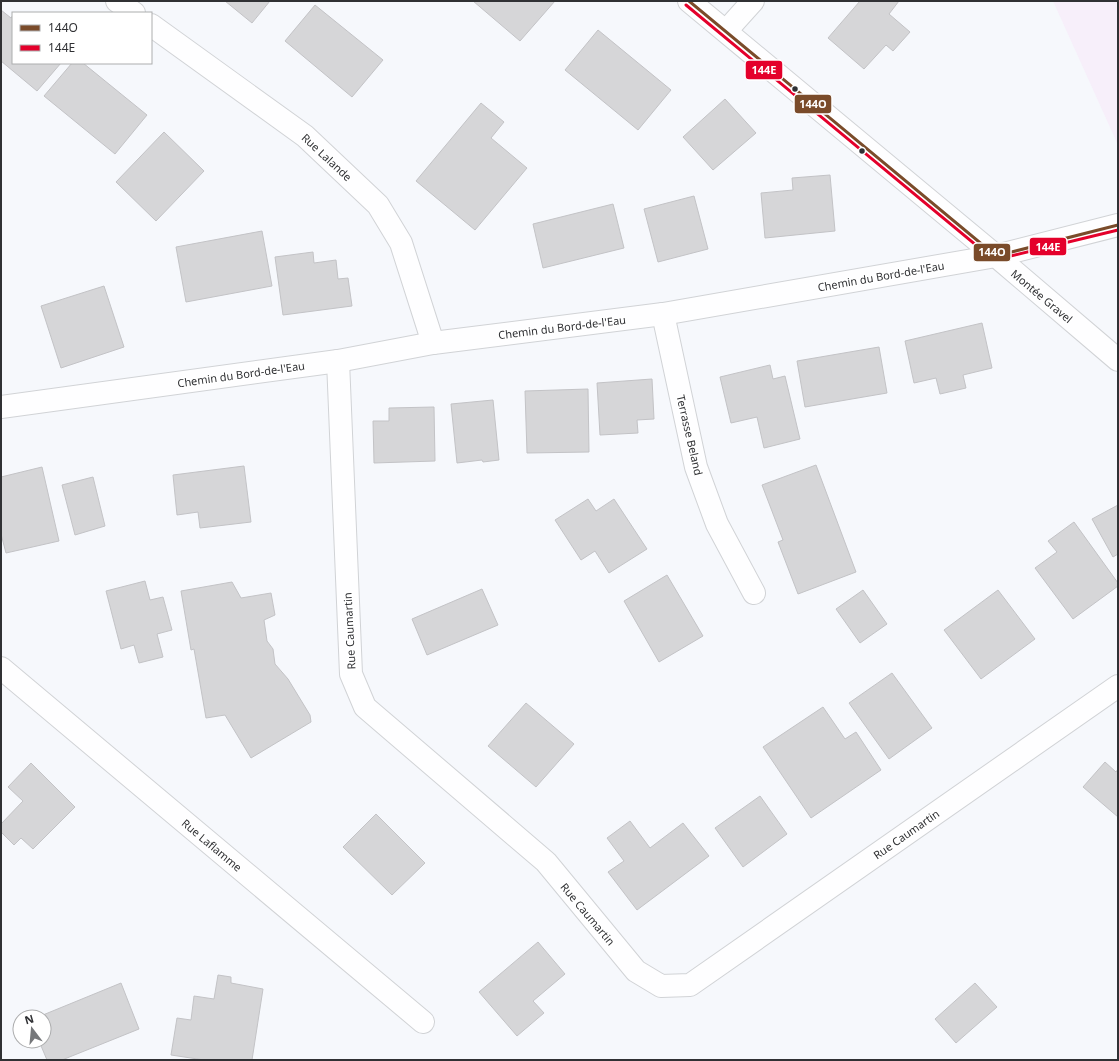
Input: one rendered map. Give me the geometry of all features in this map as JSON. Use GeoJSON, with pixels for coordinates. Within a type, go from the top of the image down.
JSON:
{"type":"FeatureCollection","features":[{"type":"Feature","properties":{"kind":"street"},"geometry":{"type":"LineString","coordinates":[[117,1],[133,12]]}},
{"type":"Feature","properties":{"kind":"street","name":"Montée Gravel"},"geometry":{"type":"LineString","coordinates":[[689,1],[996,256],[1118,360]]}},
{"type":"Feature","properties":{"kind":"street"},"geometry":{"type":"LineString","coordinates":[[726,31],[753,1]]}},
{"type":"Feature","properties":{"kind":"street","name":"Rue Lalande"},"geometry":{"type":"LineString","coordinates":[[152,26],[305,136],[378,205],[401,243],[433,343]]}},
{"type":"Feature","properties":{"kind":"street","name":"Chemin du Bord-de-l'Eau"},"geometry":{"type":"LineString","coordinates":[[1,407],[338,361],[433,343],[663,314],[996,256],[1118,225]]}},
{"type":"Feature","properties":{"kind":"street","name":"Terrasse Beland"},"geometry":{"type":"LineString","coordinates":[[663,314],[696,467],[717,524],[754,593]]}},
{"type":"Feature","properties":{"kind":"street","name":"Rue Caumartin"},"geometry":{"type":"LineString","coordinates":[[338,361],[351,674],[365,707],[546,862],[636,971],[661,986],[690,985],[1118,686]]}},
{"type":"Feature","properties":{"kind":"street","name":"Rue Laflamme"},"geometry":{"type":"LineString","coordinates":[[1,668],[423,1022]]}},
{"type":"Feature","properties":{"kind":"shaded area"},"geometry":{"type":"Polygon","coordinates":[[[1053,1],[1118,1],[1118,145],[1053,1]]]}},
{"type":"Feature","properties":{"kind":"building"},"geometry":{"type":"Polygon","coordinates":[[[225,1],[270,1],[252,23],[225,1]]]}},
{"type":"Feature","properties":{"kind":"building"},"geometry":{"type":"Polygon","coordinates":[[[473,1],[555,1],[520,41],[473,1]]]}},
{"type":"Feature","properties":{"kind":"building"},"geometry":{"type":"Polygon","coordinates":[[[860,1],[899,1],[889,14],[910,32],[893,51],[886,45],[864,69],[828,38],[860,1]]]}},
{"type":"Feature","properties":{"kind":"building"},"geometry":{"type":"Polygon","coordinates":[[[315,5],[383,60],[352,97],[285,41],[315,5]]]}},
{"type":"Feature","properties":{"kind":"building"},"geometry":{"type":"Polygon","coordinates":[[[1,10],[11,18],[12,16],[12,64],[60,64],[37,91],[1,61],[1,10]]]}},
{"type":"Feature","properties":{"kind":"building"},"geometry":{"type":"Polygon","coordinates":[[[598,30],[671,90],[638,130],[565,70],[598,30]]]}},
{"type":"Feature","properties":{"kind":"building"},"geometry":{"type":"Polygon","coordinates":[[[71,64],[84,64],[147,115],[115,154],[44,96],[71,64]]]}},
{"type":"Feature","properties":{"kind":"building"},"geometry":{"type":"Polygon","coordinates":[[[725,99],[756,133],[713,170],[683,137],[725,99]]]}},
{"type":"Feature","properties":{"kind":"building"},"geometry":{"type":"Polygon","coordinates":[[[481,103],[504,122],[491,138],[527,168],[475,230],[416,181],[481,103]]]}},
{"type":"Feature","properties":{"kind":"building"},"geometry":{"type":"Polygon","coordinates":[[[164,132],[204,171],[156,221],[116,182],[164,132]]]}},
{"type":"Feature","properties":{"kind":"building"},"geometry":{"type":"Polygon","coordinates":[[[830,175],[835,231],[765,238],[761,193],[793,190],[792,178],[830,175]]]}},
{"type":"Feature","properties":{"kind":"building"},"geometry":{"type":"Polygon","coordinates":[[[694,196],[708,249],[658,262],[644,209],[694,196]]]}},
{"type":"Feature","properties":{"kind":"building"},"geometry":{"type":"Polygon","coordinates":[[[613,204],[624,248],[543,268],[533,224],[613,204]]]}},
{"type":"Feature","properties":{"kind":"building"},"geometry":{"type":"Polygon","coordinates":[[[262,231],[272,286],[186,302],[176,247],[262,231]]]}},
{"type":"Feature","properties":{"kind":"building"},"geometry":{"type":"Polygon","coordinates":[[[313,252],[314,263],[336,260],[338,279],[348,278],[352,306],[283,315],[275,257],[313,252]]]}},
{"type":"Feature","properties":{"kind":"building"},"geometry":{"type":"Polygon","coordinates":[[[104,286],[124,347],[61,368],[41,306],[104,286]]]}},
{"type":"Feature","properties":{"kind":"building"},"geometry":{"type":"Polygon","coordinates":[[[982,323],[992,368],[963,375],[966,388],[940,394],[936,378],[914,383],[905,341],[982,323]]]}},
{"type":"Feature","properties":{"kind":"building"},"geometry":{"type":"Polygon","coordinates":[[[879,347],[887,393],[805,407],[797,361],[879,347]]]}},
{"type":"Feature","properties":{"kind":"building"},"geometry":{"type":"Polygon","coordinates":[[[770,365],[773,379],[785,376],[800,439],[764,448],[757,417],[731,423],[720,377],[770,365]]]}},
{"type":"Feature","properties":{"kind":"building"},"geometry":{"type":"Polygon","coordinates":[[[652,379],[654,419],[637,420],[638,433],[600,435],[597,383],[652,379]]]}},
{"type":"Feature","properties":{"kind":"building"},"geometry":{"type":"Polygon","coordinates":[[[588,389],[589,452],[527,453],[525,391],[588,389]]]}},
{"type":"Feature","properties":{"kind":"building"},"geometry":{"type":"Polygon","coordinates":[[[493,400],[499,460],[483,462],[482,460],[457,463],[451,404],[493,400]]]}},
{"type":"Feature","properties":{"kind":"building"},"geometry":{"type":"Polygon","coordinates":[[[434,407],[435,461],[374,463],[373,421],[389,421],[389,408],[434,407]]]}},
{"type":"Feature","properties":{"kind":"building"},"geometry":{"type":"Polygon","coordinates":[[[816,465],[856,572],[798,594],[778,542],[783,540],[762,485],[816,465]]]}},
{"type":"Feature","properties":{"kind":"building"},"geometry":{"type":"Polygon","coordinates":[[[244,466],[251,522],[200,528],[198,512],[177,515],[173,475],[244,466]]]}},
{"type":"Feature","properties":{"kind":"building"},"geometry":{"type":"Polygon","coordinates":[[[42,467],[59,541],[6,553],[1,534],[1,477],[42,467]]]}},
{"type":"Feature","properties":{"kind":"building"},"geometry":{"type":"Polygon","coordinates":[[[93,477],[105,526],[75,535],[62,485],[93,477]]]}},
{"type":"Feature","properties":{"kind":"building"},"geometry":{"type":"Polygon","coordinates":[[[588,499],[596,511],[614,499],[647,549],[609,573],[595,551],[581,560],[555,520],[588,499]]]}},
{"type":"Feature","properties":{"kind":"building"},"geometry":{"type":"Polygon","coordinates":[[[1118,505],[1118,554],[1113,557],[1092,519],[1118,505]]]}},
{"type":"Feature","properties":{"kind":"building"},"geometry":{"type":"Polygon","coordinates":[[[1074,522],[1118,583],[1118,586],[1073,619],[1035,568],[1057,552],[1048,541],[1074,522]]]}},
{"type":"Feature","properties":{"kind":"building"},"geometry":{"type":"Polygon","coordinates":[[[667,575],[703,636],[659,662],[624,601],[667,575]]]}},
{"type":"Feature","properties":{"kind":"building"},"geometry":{"type":"Polygon","coordinates":[[[145,581],[150,600],[163,597],[172,630],[157,634],[163,657],[139,663],[134,645],[121,649],[106,591],[145,581]]]}},
{"type":"Feature","properties":{"kind":"building"},"geometry":{"type":"Polygon","coordinates":[[[232,582],[241,598],[271,593],[275,615],[264,620],[267,641],[273,649],[275,664],[288,679],[310,715],[311,722],[251,758],[225,715],[206,718],[194,649],[191,650],[181,591],[232,582]]]}},
{"type":"Feature","properties":{"kind":"building"},"geometry":{"type":"Polygon","coordinates":[[[482,589],[498,625],[427,655],[412,619],[482,589]]]}},
{"type":"Feature","properties":{"kind":"building"},"geometry":{"type":"Polygon","coordinates":[[[863,590],[887,624],[860,643],[836,609],[863,590]]]}},
{"type":"Feature","properties":{"kind":"building"},"geometry":{"type":"Polygon","coordinates":[[[998,590],[1035,639],[981,679],[944,630],[998,590]]]}},
{"type":"Feature","properties":{"kind":"building"},"geometry":{"type":"Polygon","coordinates":[[[892,673],[932,728],[889,759],[849,703],[892,673]]]}},
{"type":"Feature","properties":{"kind":"building"},"geometry":{"type":"Polygon","coordinates":[[[526,703],[574,744],[536,787],[488,746],[526,703]]]}},
{"type":"Feature","properties":{"kind":"building"},"geometry":{"type":"Polygon","coordinates":[[[823,707],[845,739],[856,732],[881,770],[811,818],[763,747],[823,707]]]}},
{"type":"Feature","properties":{"kind":"building"},"geometry":{"type":"Polygon","coordinates":[[[1105,762],[1116,772],[1118,769],[1118,817],[1083,787],[1105,762]]]}},
{"type":"Feature","properties":{"kind":"building"},"geometry":{"type":"Polygon","coordinates":[[[31,763],[75,807],[33,849],[21,838],[14,845],[1,832],[1,824],[23,801],[8,787],[31,763]]]}},
{"type":"Feature","properties":{"kind":"building"},"geometry":{"type":"Polygon","coordinates":[[[760,796],[787,834],[743,867],[715,828],[760,796]]]}},
{"type":"Feature","properties":{"kind":"building"},"geometry":{"type":"Polygon","coordinates":[[[376,814],[425,863],[392,895],[343,847],[376,814]]]}},
{"type":"Feature","properties":{"kind":"building"},"geometry":{"type":"Polygon","coordinates":[[[630,821],[650,848],[683,823],[709,856],[637,910],[608,872],[624,861],[607,838],[630,821]]]}},
{"type":"Feature","properties":{"kind":"building"},"geometry":{"type":"Polygon","coordinates":[[[538,942],[565,974],[533,1001],[544,1013],[517,1036],[479,992],[538,942]]]}},
{"type":"Feature","properties":{"kind":"building"},"geometry":{"type":"Polygon","coordinates":[[[218,975],[231,977],[231,983],[263,989],[252,1060],[204,1060],[171,1055],[177,1018],[191,1020],[194,996],[214,999],[218,975]]]}},
{"type":"Feature","properties":{"kind":"building"},"geometry":{"type":"Polygon","coordinates":[[[121,983],[139,1029],[62,1060],[47,1060],[42,1049],[52,1049],[52,1011],[121,983]]]}},
{"type":"Feature","properties":{"kind":"building"},"geometry":{"type":"Polygon","coordinates":[[[975,983],[997,1007],[956,1043],[935,1019],[975,983]]]}},
{"type":"Feature","properties":{"kind":"transit line","name":"144O"},"geometry":{"type":"LineString","coordinates":[[689,1],[996,256],[1118,225]]}},
{"type":"Feature","properties":{"kind":"transit line","name":"144E"},"geometry":{"type":"LineString","coordinates":[[686,5],[994,260],[1118,230]]}}]}
